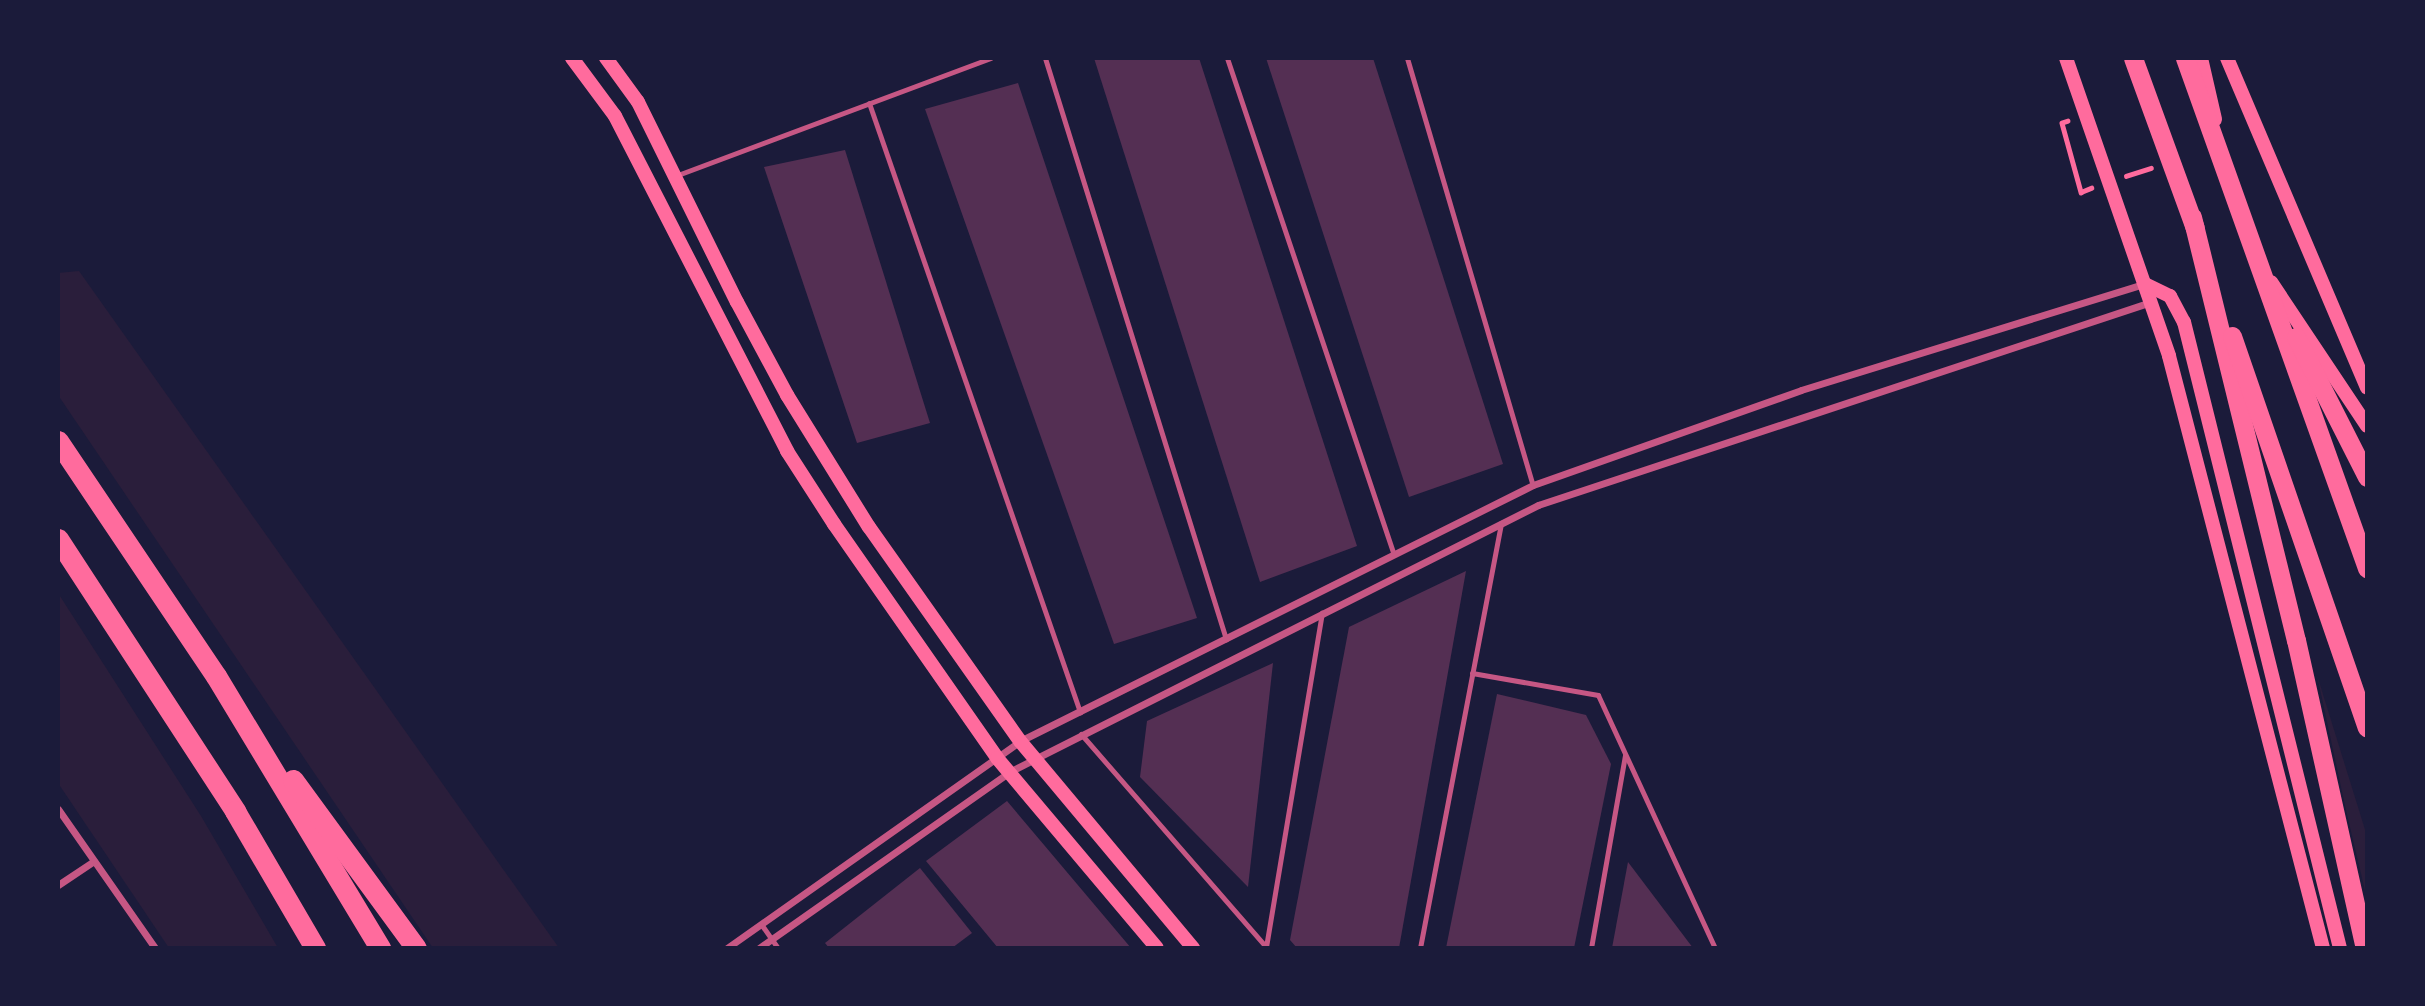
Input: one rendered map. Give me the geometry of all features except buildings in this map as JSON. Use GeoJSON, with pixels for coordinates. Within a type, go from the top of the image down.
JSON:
{"type":"FeatureCollection","features":[{"type":"Feature","properties":{"kind":"highway"},"geometry":{"type":"LineString","coordinates":[[2133,58],[2192,217],[2367,727]]}},
{"type":"Feature","properties":{"kind":"highway"},"geometry":{"type":"LineString","coordinates":[[2185,58],[2367,568]]}},
{"type":"Feature","properties":{"kind":"highway"},"geometry":{"type":"LineString","coordinates":[[2192,217],[2296,640],[2365,948]]}},
{"type":"Feature","properties":{"kind":"highway"},"geometry":{"type":"LineString","coordinates":[[2261,268],[2367,477]]}},
{"type":"Feature","properties":{"kind":"highway"},"geometry":{"type":"LineString","coordinates":[[58,441],[216,676],[416,948]]}},
{"type":"Feature","properties":{"kind":"highway"},"geometry":{"type":"LineString","coordinates":[[58,539],[235,811],[315,948]]}},
{"type":"Feature","properties":{"kind":"highway"},"geometry":{"type":"LineString","coordinates":[[216,676],[380,948]]}},
{"type":"Feature","properties":{"kind":"main road"},"geometry":{"type":"LineString","coordinates":[[572,58],[615,116],[787,452],[997,758],[1157,948]]}},
{"type":"Feature","properties":{"kind":"main road"},"geometry":{"type":"LineString","coordinates":[[607,58],[638,102],[788,395],[869,527],[1020,741],[1193,948]]}},
{"type":"Feature","properties":{"kind":"main road"},"geometry":{"type":"LineString","coordinates":[[2066,58],[2169,356],[2323,948]]}},
{"type":"Feature","properties":{"kind":"main road"},"geometry":{"type":"LineString","coordinates":[[2201,58],[2228,175]]}},
{"type":"Feature","properties":{"kind":"main road"},"geometry":{"type":"LineString","coordinates":[[2227,58],[2367,388]]}},
{"type":"Feature","properties":{"kind":"main road"},"geometry":{"type":"LineString","coordinates":[[2261,268],[2367,426]]}},
{"type":"Feature","properties":{"kind":"main road"},"geometry":{"type":"LineString","coordinates":[[2145,284],[2171,296],[2184,322],[2340,948]]}},
{"type":"Feature","properties":{"kind":"street"},"geometry":{"type":"LineString","coordinates":[[727,948],[1020,741],[1533,485],[1801,390],[2145,284]]}},
{"type":"Feature","properties":{"kind":"street"},"geometry":{"type":"LineString","coordinates":[[759,948],[1009,772],[1538,505],[2151,302]]}},
{"type":"Feature","properties":{"kind":"street"},"geometry":{"type":"LineString","coordinates":[[58,809],[155,948]]}},
{"type":"Feature","properties":{"kind":"street"},"geometry":{"type":"LineString","coordinates":[[58,885],[94,861]]}},
{"type":"Feature","properties":{"kind":"lane"},"geometry":{"type":"LineString","coordinates":[[675,176],[991,58]]}},
{"type":"Feature","properties":{"kind":"lane"},"geometry":{"type":"LineString","coordinates":[[1045,58],[1226,639]]}},
{"type":"Feature","properties":{"kind":"lane"},"geometry":{"type":"LineString","coordinates":[[1227,58],[1394,555]]}},
{"type":"Feature","properties":{"kind":"lane"},"geometry":{"type":"LineString","coordinates":[[1408,58],[1533,485]]}},
{"type":"Feature","properties":{"kind":"lane"},"geometry":{"type":"LineString","coordinates":[[869,103],[1080,712]]}},
{"type":"Feature","properties":{"kind":"lane"},"geometry":{"type":"LineString","coordinates":[[1420,948],[1501,523]]}},
{"type":"Feature","properties":{"kind":"lane"},"geometry":{"type":"LineString","coordinates":[[1266,948],[1322,613]]}},
{"type":"Feature","properties":{"kind":"lane"},"geometry":{"type":"LineString","coordinates":[[1472,673],[1598,695],[1715,948]]}},
{"type":"Feature","properties":{"kind":"lane"},"geometry":{"type":"LineString","coordinates":[[1080,734],[1266,948]]}},
{"type":"Feature","properties":{"kind":"lane"},"geometry":{"type":"LineString","coordinates":[[1591,948],[1625,754]]}},
{"type":"Feature","properties":{"kind":"lane"},"geometry":{"type":"LineString","coordinates":[[761,924],[778,948]]}},
{"type":"Feature","properties":{"kind":"path"},"geometry":{"type":"LineString","coordinates":[[2062,123],[2081,192]]}},
{"type":"Feature","properties":{"kind":"shaded area"},"geometry":{"type":"Polygon","coordinates":[[[79,271],[559,948],[433,948],[58,395],[58,273],[79,271]]]}},
{"type":"Feature","properties":{"kind":"shaded area"},"geometry":{"type":"Polygon","coordinates":[[[58,593],[201,816],[278,948],[169,948],[58,783],[58,593]]]}},
{"type":"Feature","properties":{"kind":"shaded area"},"geometry":{"type":"Polygon","coordinates":[[[2317,675],[2367,836],[2367,899],[2346,810],[2317,675]]]}}]}
